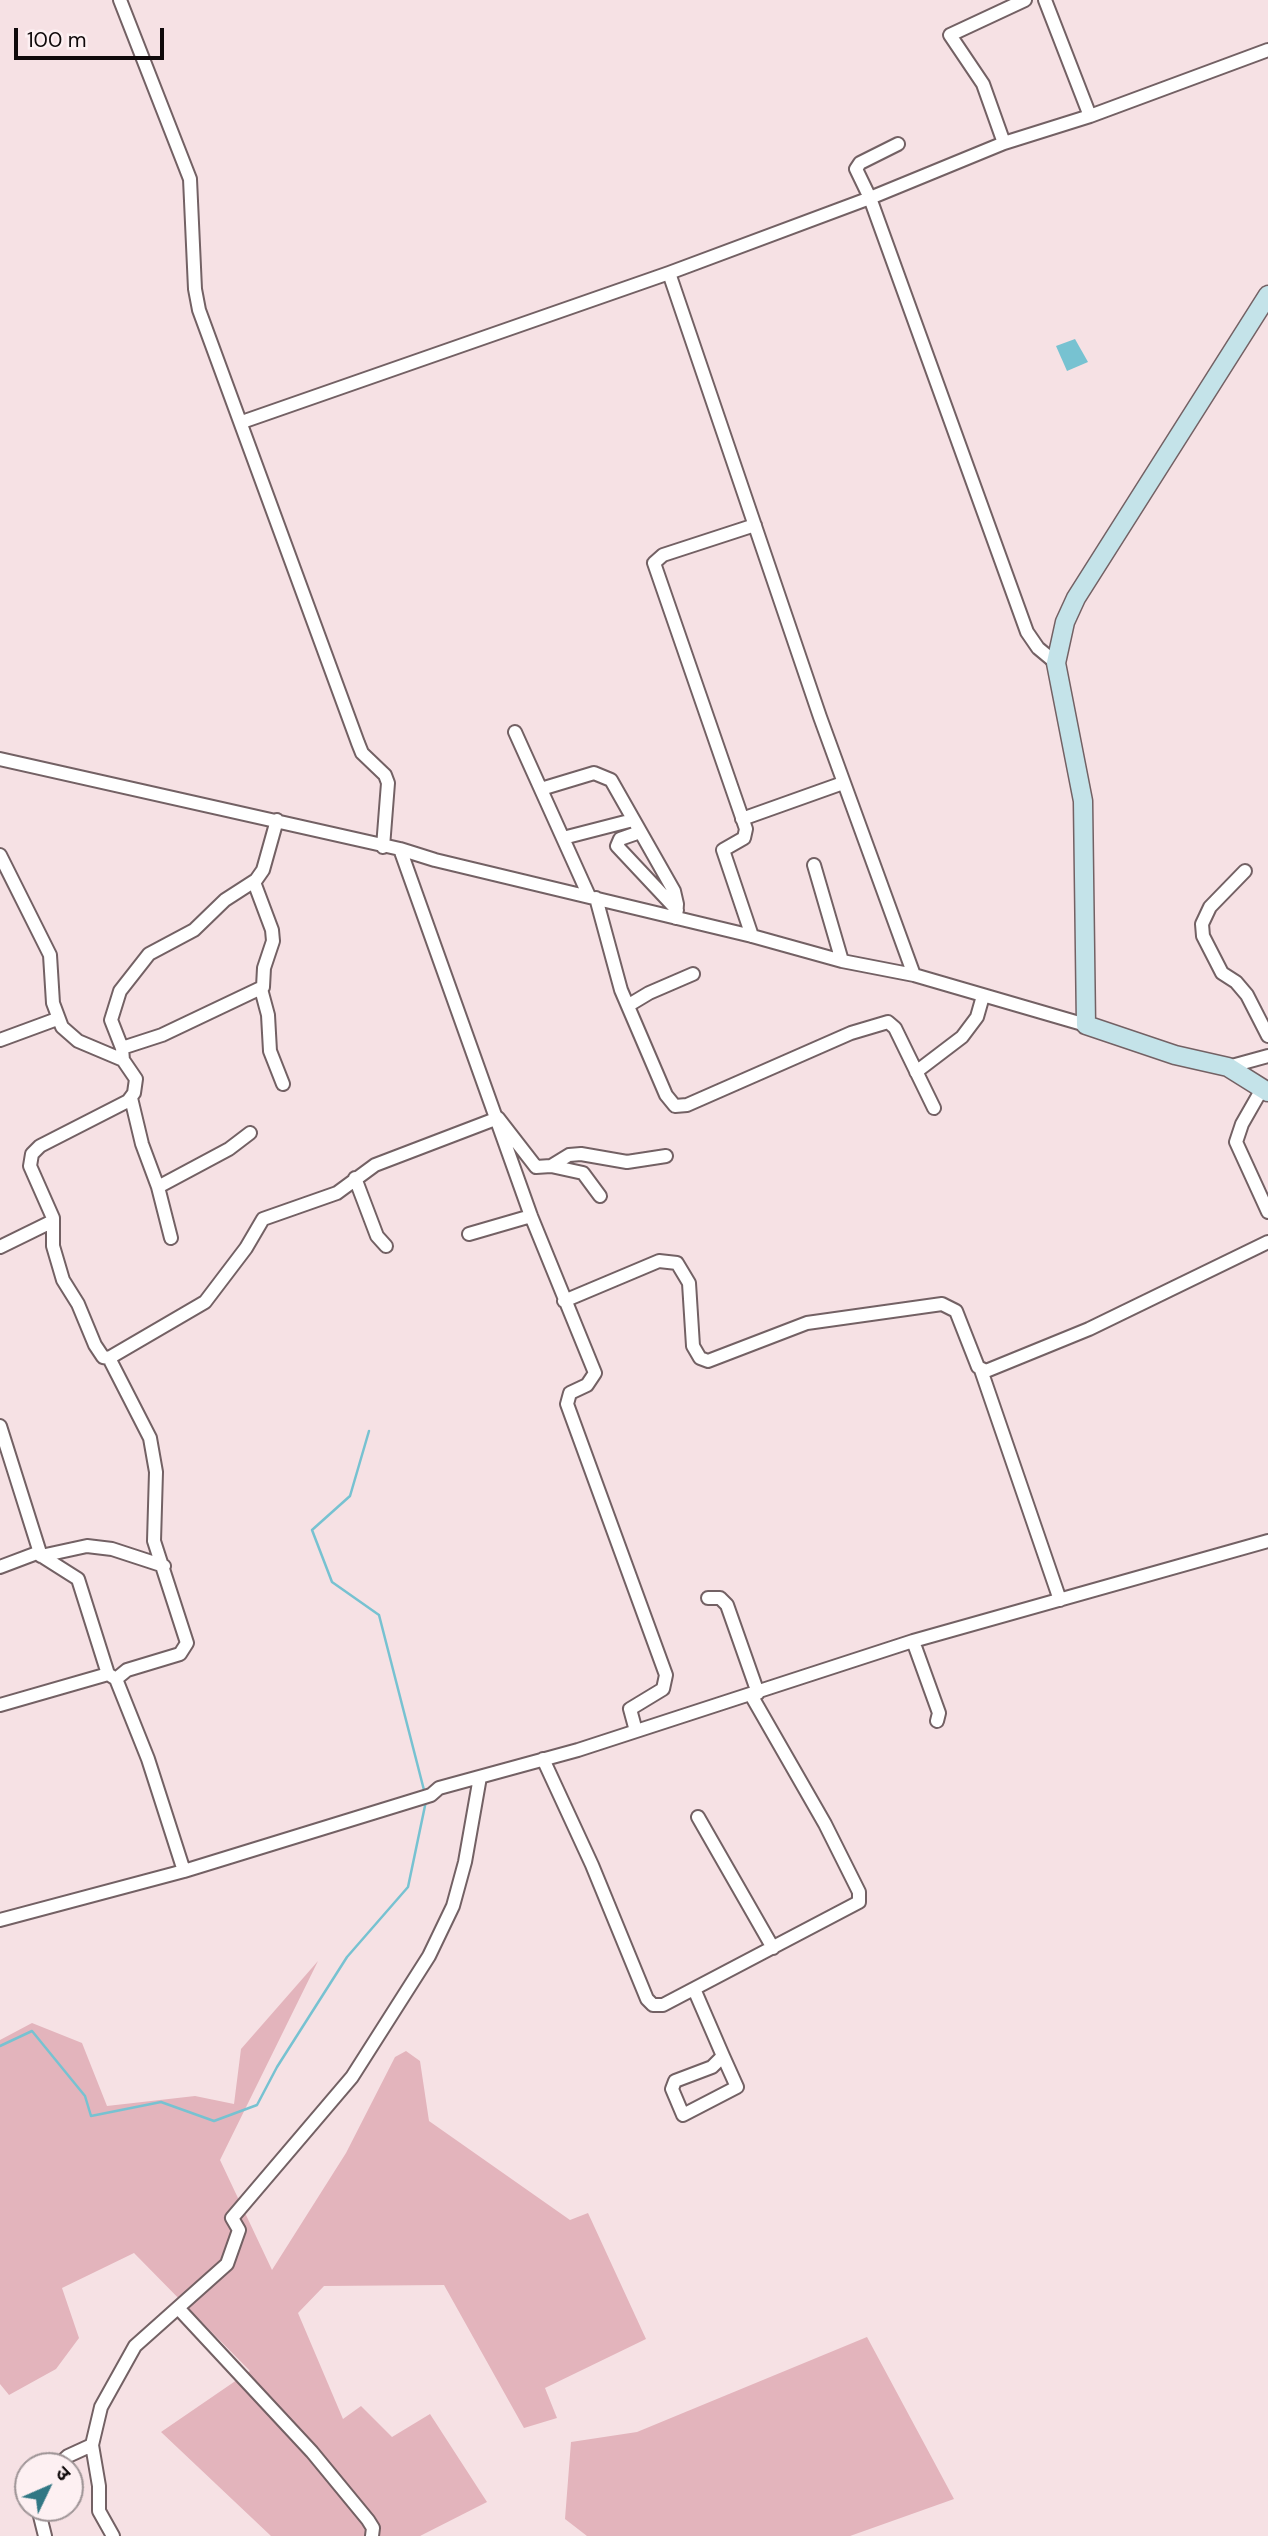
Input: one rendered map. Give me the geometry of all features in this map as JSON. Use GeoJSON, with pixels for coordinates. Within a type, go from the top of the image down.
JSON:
{"type":"FeatureCollection","features":[{"type":"Feature","properties":{"kind":"street"},"geometry":{"type":"LineString","coordinates":[[120,0],[190,179],[196,300],[358,743],[362,753],[385,775],[387,783],[383,847]]}},
{"type":"Feature","properties":{"kind":"street"},"geometry":{"type":"LineString","coordinates":[[1004,143],[983,84],[950,34],[1025,0]]}},
{"type":"Feature","properties":{"kind":"street"},"geometry":{"type":"LineString","coordinates":[[1045,0],[1090,116]]}},
{"type":"Feature","properties":{"kind":"street"},"geometry":{"type":"LineString","coordinates":[[242,422],[669,273],[870,198],[1004,143],[1090,116],[1268,50]]}},
{"type":"Feature","properties":{"kind":"street"},"geometry":{"type":"LineString","coordinates":[[898,144],[856,166],[870,198],[1022,619],[1038,648],[1056,663]]}},
{"type":"Feature","properties":{"kind":"street"},"geometry":{"type":"LineString","coordinates":[[669,273],[843,783],[914,975]]}},
{"type":"Feature","properties":{"kind":"street"},"geometry":{"type":"LineString","coordinates":[[1086,1025],[1083,801],[1056,663],[1065,621],[1076,598],[1268,295]]}},
{"type":"Feature","properties":{"kind":"street"},"geometry":{"type":"LineString","coordinates":[[752,936],[723,850],[747,834],[654,564],[663,555],[755,525]]}},
{"type":"Feature","properties":{"kind":"street"},"geometry":{"type":"LineString","coordinates":[[515,732],[592,897],[621,990],[666,1095],[675,1106],[687,1105],[818,1047],[888,1022],[895,1028],[934,1108]]}},
{"type":"Feature","properties":{"kind":"street"},"geometry":{"type":"LineString","coordinates":[[0,759],[277,820],[592,897],[676,914],[842,961],[914,975],[1086,1025],[1175,1055],[1228,1067],[1265,1091],[1241,1124],[1236,1142],[1268,1212]]}},
{"type":"Feature","properties":{"kind":"street"},"geometry":{"type":"LineString","coordinates":[[541,789],[601,773],[611,779],[674,891],[676,914]]}},
{"type":"Feature","properties":{"kind":"street"},"geometry":{"type":"LineString","coordinates":[[742,819],[843,783]]}},
{"type":"Feature","properties":{"kind":"street"},"geometry":{"type":"LineString","coordinates":[[171,1238],[131,1098],[136,1079],[113,1031],[111,1011],[120,991],[141,961],[159,947],[194,930],[225,900],[254,882],[262,870],[277,820]]}},
{"type":"Feature","properties":{"kind":"street"},"geometry":{"type":"LineString","coordinates":[[563,838],[633,820]]}},
{"type":"Feature","properties":{"kind":"street"},"geometry":{"type":"LineString","coordinates":[[640,832],[620,839],[617,846],[676,914]]}},
{"type":"Feature","properties":{"kind":"street"},"geometry":{"type":"LineString","coordinates":[[400,849],[531,1216],[595,1373],[587,1385],[570,1393],[567,1404],[666,1675],[663,1689],[631,1709],[636,1731]]}},
{"type":"Feature","properties":{"kind":"street"},"geometry":{"type":"LineString","coordinates":[[0,855],[50,955],[57,1019],[78,1041],[122,1054],[261,989]]}},
{"type":"Feature","properties":{"kind":"street"},"geometry":{"type":"LineString","coordinates":[[814,864],[842,961]]}},
{"type":"Feature","properties":{"kind":"street"},"geometry":{"type":"LineString","coordinates":[[1245,871],[1210,907],[1202,925],[1203,936],[1222,972],[1236,982],[1247,995],[1268,1036]]}},
{"type":"Feature","properties":{"kind":"street"},"geometry":{"type":"LineString","coordinates":[[254,882],[272,930],[272,951],[264,968],[261,989],[268,1015],[270,1051],[283,1084]]}},
{"type":"Feature","properties":{"kind":"street"},"geometry":{"type":"LineString","coordinates":[[629,1005],[693,974]]}},
{"type":"Feature","properties":{"kind":"street"},"geometry":{"type":"LineString","coordinates":[[916,1072],[962,1037],[977,1017],[983,996]]}},
{"type":"Feature","properties":{"kind":"street"},"geometry":{"type":"LineString","coordinates":[[0,1040],[57,1019]]}},
{"type":"Feature","properties":{"kind":"street"},"geometry":{"type":"LineString","coordinates":[[1228,1067],[1268,1056]]}},
{"type":"Feature","properties":{"kind":"street"},"geometry":{"type":"LineString","coordinates":[[0,1705],[112,1677],[180,1654],[185,1649],[187,1635],[154,1541],[156,1472],[150,1438],[109,1358],[98,1352],[78,1304],[62,1279],[53,1245],[53,1218],[47,1199],[32,1175],[30,1166],[32,1154],[40,1146],[131,1098]]}},
{"type":"Feature","properties":{"kind":"street"},"geometry":{"type":"LineString","coordinates":[[498,1118],[536,1167],[551,1166],[583,1172],[600,1196]]}},
{"type":"Feature","properties":{"kind":"street"},"geometry":{"type":"LineString","coordinates":[[109,1358],[205,1302],[246,1248],[263,1219],[337,1193],[375,1165],[498,1118]]}},
{"type":"Feature","properties":{"kind":"street"},"geometry":{"type":"LineString","coordinates":[[158,1186],[229,1149],[250,1133]]}},
{"type":"Feature","properties":{"kind":"street"},"geometry":{"type":"LineString","coordinates":[[551,1166],[569,1155],[582,1154],[627,1163],[666,1156]]}},
{"type":"Feature","properties":{"kind":"street"},"geometry":{"type":"LineString","coordinates":[[355,1178],[377,1236],[386,1246]]}},
{"type":"Feature","properties":{"kind":"street"},"geometry":{"type":"LineString","coordinates":[[469,1234],[531,1216]]}},
{"type":"Feature","properties":{"kind":"street"},"geometry":{"type":"LineString","coordinates":[[0,1247],[51,1222]]}},
{"type":"Feature","properties":{"kind":"street"},"geometry":{"type":"LineString","coordinates":[[981,1370],[994,1370],[1067,1339],[1268,1242]]}},
{"type":"Feature","properties":{"kind":"street"},"geometry":{"type":"LineString","coordinates":[[564,1301],[669,1259],[677,1263],[689,1283],[693,1346],[701,1358],[708,1361],[807,1323],[942,1304],[956,1311],[974,1359],[981,1370],[1060,1600]]}},
{"type":"Feature","properties":{"kind":"street"},"geometry":{"type":"LineString","coordinates":[[0,1426],[39,1554],[78,1579],[112,1677],[157,1784],[184,1871]]}},
{"type":"Feature","properties":{"kind":"street"},"geometry":{"type":"LineString","coordinates":[[0,1920],[184,1871],[431,1795],[439,1788],[754,1694],[913,1641],[1268,1541]]}},
{"type":"Feature","properties":{"kind":"street"},"geometry":{"type":"LineString","coordinates":[[0,1567],[39,1554],[100,1546],[164,1566]]}},
{"type":"Feature","properties":{"kind":"street"},"geometry":{"type":"LineString","coordinates":[[543,1759],[592,1865],[647,1999],[653,2005],[663,2005],[856,1906],[860,1897],[825,1824],[754,1694],[727,1605],[720,1598],[708,1598]]}},
{"type":"Feature","properties":{"kind":"street"},"geometry":{"type":"LineString","coordinates":[[913,1641],[939,1713],[937,1721]]}},
{"type":"Feature","properties":{"kind":"street"},"geometry":{"type":"LineString","coordinates":[[113,2536],[99,2511],[99,2486],[92,2445],[101,2407],[135,2346],[228,2264],[239,2230],[232,2218],[352,2077],[436,1945],[453,1906],[465,1862],[480,1777]]}},
{"type":"Feature","properties":{"kind":"street"},"geometry":{"type":"LineString","coordinates":[[698,1817],[773,1948]]}},
{"type":"Feature","properties":{"kind":"street"},"geometry":{"type":"LineString","coordinates":[[694,1989],[737,2087],[683,2115],[672,2089],[675,2081],[712,2067],[723,2056]]}},
{"type":"Feature","properties":{"kind":"street"},"geometry":{"type":"LineString","coordinates":[[179,2309],[312,2452],[368,2520],[373,2528],[372,2536]]}},
{"type":"Feature","properties":{"kind":"street"},"geometry":{"type":"LineString","coordinates":[[77,2452],[92,2445]]}},
{"type":"Feature","properties":{"kind":"shaded area"},"geometry":{"type":"Polygon","coordinates":[[[318,1961],[220,2160],[272,2270],[346,2153],[395,2057],[406,2051],[420,2061],[429,2121],[570,2220],[588,2213],[646,2339],[545,2388],[557,2418],[524,2428],[444,2285],[324,2286],[298,2313],[343,2419],[361,2406],[392,2437],[430,2414],[487,2502],[420,2536],[271,2536],[161,2432],[250,2371],[134,2253],[62,2288],[79,2338],[56,2369],[9,2395],[0,2384],[0,2040],[32,2023],[82,2043],[107,2106],[195,2096],[234,2104],[241,2049],[318,1961]]]}},
{"type":"Feature","properties":{"kind":"shaded area"},"geometry":{"type":"Polygon","coordinates":[[[867,2337],[954,2499],[850,2536],[587,2536],[565,2519],[571,2442],[637,2432],[867,2337]]]}},
{"type":"Feature","properties":{"kind":"water"},"geometry":{"type":"Polygon","coordinates":[[[1075,339],[1088,362],[1067,371],[1056,346],[1075,339]]]}},
{"type":"Feature","properties":{"kind":"waterway"},"geometry":{"type":"LineString","coordinates":[[369,1431],[350,1496],[312,1530],[332,1582],[379,1615],[425,1794]]}},
{"type":"Feature","properties":{"kind":"waterway"},"geometry":{"type":"LineString","coordinates":[[0,2046],[32,2031],[85,2096],[91,2116],[161,2102],[214,2121],[257,2105],[277,2067],[347,1957],[408,1887],[426,1801]]}}]}
